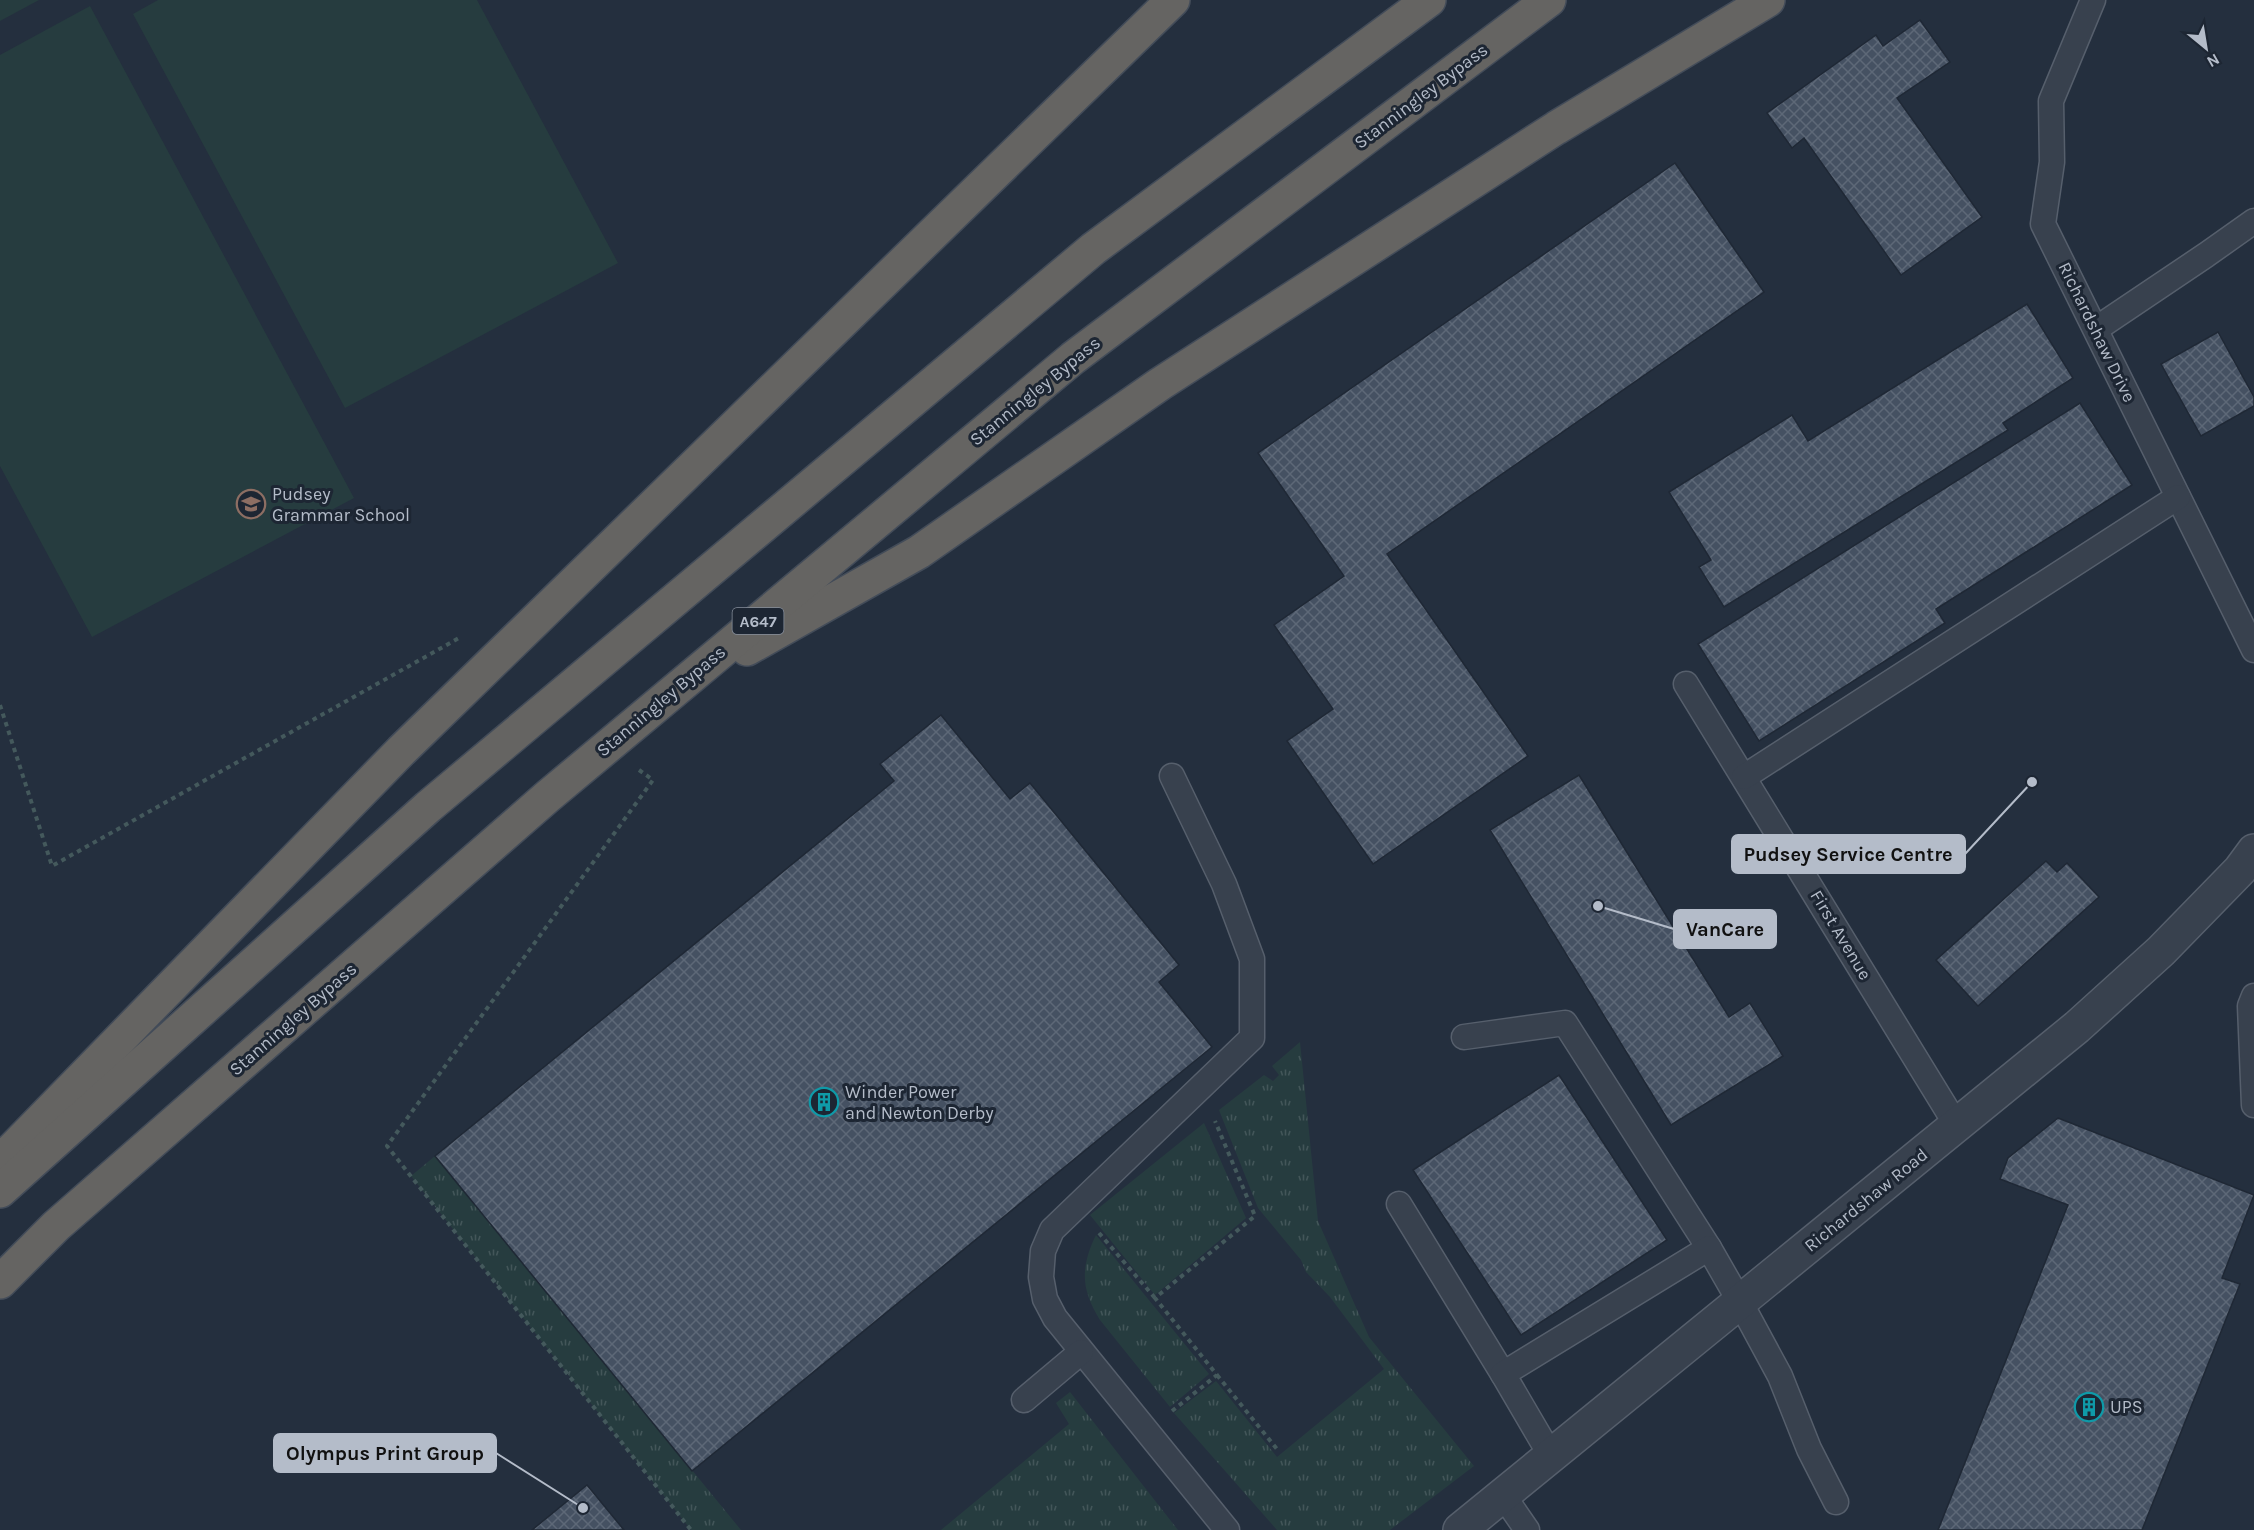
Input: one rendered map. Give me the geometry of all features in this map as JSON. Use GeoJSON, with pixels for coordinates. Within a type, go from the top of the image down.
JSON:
{"type":"FeatureCollection","features":[{"type":"Feature","properties":{"kind":"highway"},"geometry":{"type":"LineString","coordinates":[[0,1162],[401,751],[1173,0]]}},
{"type":"Feature","properties":{"kind":"highway"},"geometry":{"type":"LineString","coordinates":[[0,1191],[428,807],[1093,249],[1429,0]]}},
{"type":"Feature","properties":{"kind":"highway","name":"Stanningley Bypass"},"geometry":{"type":"LineString","coordinates":[[0,1282],[56,1226],[607,747],[1073,358],[1549,0]]}},
{"type":"Feature","properties":{"kind":"highway"},"geometry":{"type":"LineString","coordinates":[[673,691],[919,552],[1170,377],[1556,128],[1768,0]]}},
{"type":"Feature","properties":{"kind":"street","name":"Richardshaw Road"},"geometry":{"type":"LineString","coordinates":[[1460,1530],[2094,1012],[2249,868]]}},
{"type":"Feature","properties":{"kind":"lane","name":"Richardshaw Drive"},"geometry":{"type":"LineString","coordinates":[[2093,0],[2051,101],[2052,162],[2043,224],[2254,650]]}},
{"type":"Feature","properties":{"kind":"lane"},"geometry":{"type":"LineString","coordinates":[[2096,329],[2254,221]]}},
{"type":"Feature","properties":{"kind":"lane"},"geometry":{"type":"LineString","coordinates":[[1744,777],[2178,497]]}},
{"type":"Feature","properties":{"kind":"lane","name":"First Avenue"},"geometry":{"type":"LineString","coordinates":[[1686,684],[1957,1126]]}},
{"type":"Feature","properties":{"kind":"lane"},"geometry":{"type":"LineString","coordinates":[[1172,776],[1224,884],[1252,959],[1252,1038],[1052,1230],[1042,1251],[1041,1277],[1045,1299],[1055,1318],[1227,1530]]}},
{"type":"Feature","properties":{"kind":"lane"},"geometry":{"type":"LineString","coordinates":[[2254,996],[2250,1006],[2254,1105]]}},
{"type":"Feature","properties":{"kind":"lane"},"geometry":{"type":"LineString","coordinates":[[1464,1037],[1565,1023],[1709,1248],[1740,1302],[1780,1376],[1809,1449],[1836,1502]]}},
{"type":"Feature","properties":{"kind":"lane"},"geometry":{"type":"LineString","coordinates":[[1399,1204],[1551,1456]]}},
{"type":"Feature","properties":{"kind":"lane"},"geometry":{"type":"LineString","coordinates":[[1503,1374],[1709,1248]]}},
{"type":"Feature","properties":{"kind":"lane"},"geometry":{"type":"LineString","coordinates":[[1024,1400],[1081,1352]]}},
{"type":"Feature","properties":{"kind":"lane"},"geometry":{"type":"LineString","coordinates":[[1503,1495],[1527,1530]]}},
{"type":"Feature","properties":{"kind":"path"},"geometry":{"type":"LineString","coordinates":[[0,705],[52,866],[462,636]]}},
{"type":"Feature","properties":{"kind":"path"},"geometry":{"type":"LineString","coordinates":[[607,747],[653,780],[387,1146],[691,1530]]}},
{"type":"Feature","properties":{"kind":"path"},"geometry":{"type":"LineString","coordinates":[[1155,1298],[1255,1216],[1200,1088]]}},
{"type":"Feature","properties":{"kind":"path"},"geometry":{"type":"LineString","coordinates":[[1076,1207],[1155,1298],[1277,1449]]}},
{"type":"Feature","properties":{"kind":"path"},"geometry":{"type":"LineString","coordinates":[[1147,1432],[1217,1375]]}},
{"type":"Feature","properties":{"kind":"green space"},"geometry":{"type":"Polygon","coordinates":[[[0,0],[39,0],[0,21],[0,0]]]}},
{"type":"Feature","properties":{"kind":"green space"},"geometry":{"type":"Polygon","coordinates":[[[158,0],[477,0],[618,263],[345,408],[133,14],[158,0]]]}},
{"type":"Feature","properties":{"kind":"green space"},"geometry":{"type":"Polygon","coordinates":[[[90,6],[354,498],[92,637],[0,466],[0,55],[90,6]]]}},
{"type":"Feature","properties":{"kind":"green space"},"geometry":{"type":"Polygon","coordinates":[[[1300,1042],[1318,1221],[1369,1337],[1474,1466],[1390,1530],[1277,1530],[1174,1413],[1216,1381],[1277,1457],[1384,1369],[1330,1297],[1306,1272],[1301,1260],[1258,1208],[1219,1110],[1264,1075],[1273,1081],[1279,1075],[1272,1066],[1300,1042]]]}},
{"type":"Feature","properties":{"kind":"green space"},"geometry":{"type":"Polygon","coordinates":[[[1204,1123],[1246,1218],[1155,1295],[1090,1215],[1204,1123]]]}},
{"type":"Feature","properties":{"kind":"green space"},"geometry":{"type":"Polygon","coordinates":[[[435,1156],[741,1530],[691,1530],[411,1176],[435,1156]]]}},
{"type":"Feature","properties":{"kind":"green space"},"geometry":{"type":"Polygon","coordinates":[[[1096,1235],[1209,1374],[1170,1407],[1100,1320],[1089,1298],[1085,1268],[1096,1235]]]}},
{"type":"Feature","properties":{"kind":"green space"},"geometry":{"type":"Polygon","coordinates":[[[1070,1392],[1178,1530],[941,1530],[1069,1424],[1056,1403],[1070,1392]]]}},
{"type":"Feature","properties":{"kind":"building"},"geometry":{"type":"Polygon","coordinates":[[[1920,20],[1950,62],[1897,98],[1982,217],[1901,275],[1804,138],[1792,148],[1767,113],[1876,35],[1883,46],[1920,20]]]}},
{"type":"Feature","properties":{"kind":"building"},"geometry":{"type":"Polygon","coordinates":[[[1675,163],[1764,292],[1387,554],[1528,756],[1373,864],[1287,741],[1333,709],[1274,625],[1344,576],[1258,453],[1675,163]]]}},
{"type":"Feature","properties":{"kind":"building"},"geometry":{"type":"Polygon","coordinates":[[[2027,304],[2073,378],[2003,423],[2008,430],[1724,607],[1699,567],[1711,560],[1669,492],[1792,415],[1808,441],[2027,304]]]}},
{"type":"Feature","properties":{"kind":"building"},"geometry":{"type":"Polygon","coordinates":[[[2218,332],[2254,397],[2254,406],[2201,436],[2161,364],[2218,332]]]}},
{"type":"Feature","properties":{"kind":"building"},"geometry":{"type":"Polygon","coordinates":[[[2080,403],[2132,485],[1936,609],[1945,623],[1759,741],[1698,644],[2080,403]]]}},
{"type":"Feature","properties":{"kind":"building","name":"Winder Power and Newton Derby"},"geometry":{"type":"Polygon","coordinates":[[[941,715],[1010,799],[1030,783],[1179,965],[1159,982],[1212,1047],[692,1471],[435,1156],[894,781],[880,764],[941,715]]]}},
{"type":"Feature","properties":{"kind":"building"},"geometry":{"type":"Polygon","coordinates":[[[1579,775],[1729,1017],[1750,1003],[1783,1056],[1671,1125],[1490,830],[1579,775]]]}},
{"type":"Feature","properties":{"kind":"building"},"geometry":{"type":"Polygon","coordinates":[[[2046,861],[2057,872],[2067,863],[2099,897],[1978,1006],[1936,960],[2046,861]]]}},
{"type":"Feature","properties":{"kind":"building"},"geometry":{"type":"Polygon","coordinates":[[[1559,1075],[1667,1240],[1521,1335],[1413,1170],[1559,1075]]]}},
{"type":"Feature","properties":{"kind":"building","name":"UPS"},"geometry":{"type":"Polygon","coordinates":[[[2058,1118],[2254,1195],[2222,1278],[2240,1284],[2142,1530],[1938,1530],[2068,1205],[2000,1179],[2008,1158],[2058,1118]]]}},
{"type":"Feature","properties":{"kind":"building"},"geometry":{"type":"Polygon","coordinates":[[[587,1485],[624,1530],[532,1530],[587,1485]]]}},
{"type":"Feature","properties":{"kind":"place","name":"Pudsey Grammar School"},"geometry":{"type":"Point","coordinates":[251,504]}},
{"type":"Feature","properties":{"kind":"place","name":"Pudsey Service Centre"},"geometry":{"type":"Point","coordinates":[2032,782]}},
{"type":"Feature","properties":{"kind":"place","name":"VanCare"},"geometry":{"type":"Point","coordinates":[1598,906]}},
{"type":"Feature","properties":{"kind":"place","name":"Winder Power and Newton Derby"},"geometry":{"type":"Point","coordinates":[824,1102]}},
{"type":"Feature","properties":{"kind":"place","name":"UPS"},"geometry":{"type":"Point","coordinates":[2089,1407]}},
{"type":"Feature","properties":{"kind":"place","name":"Olympus Print Group"},"geometry":{"type":"Point","coordinates":[583,1508]}}]}
